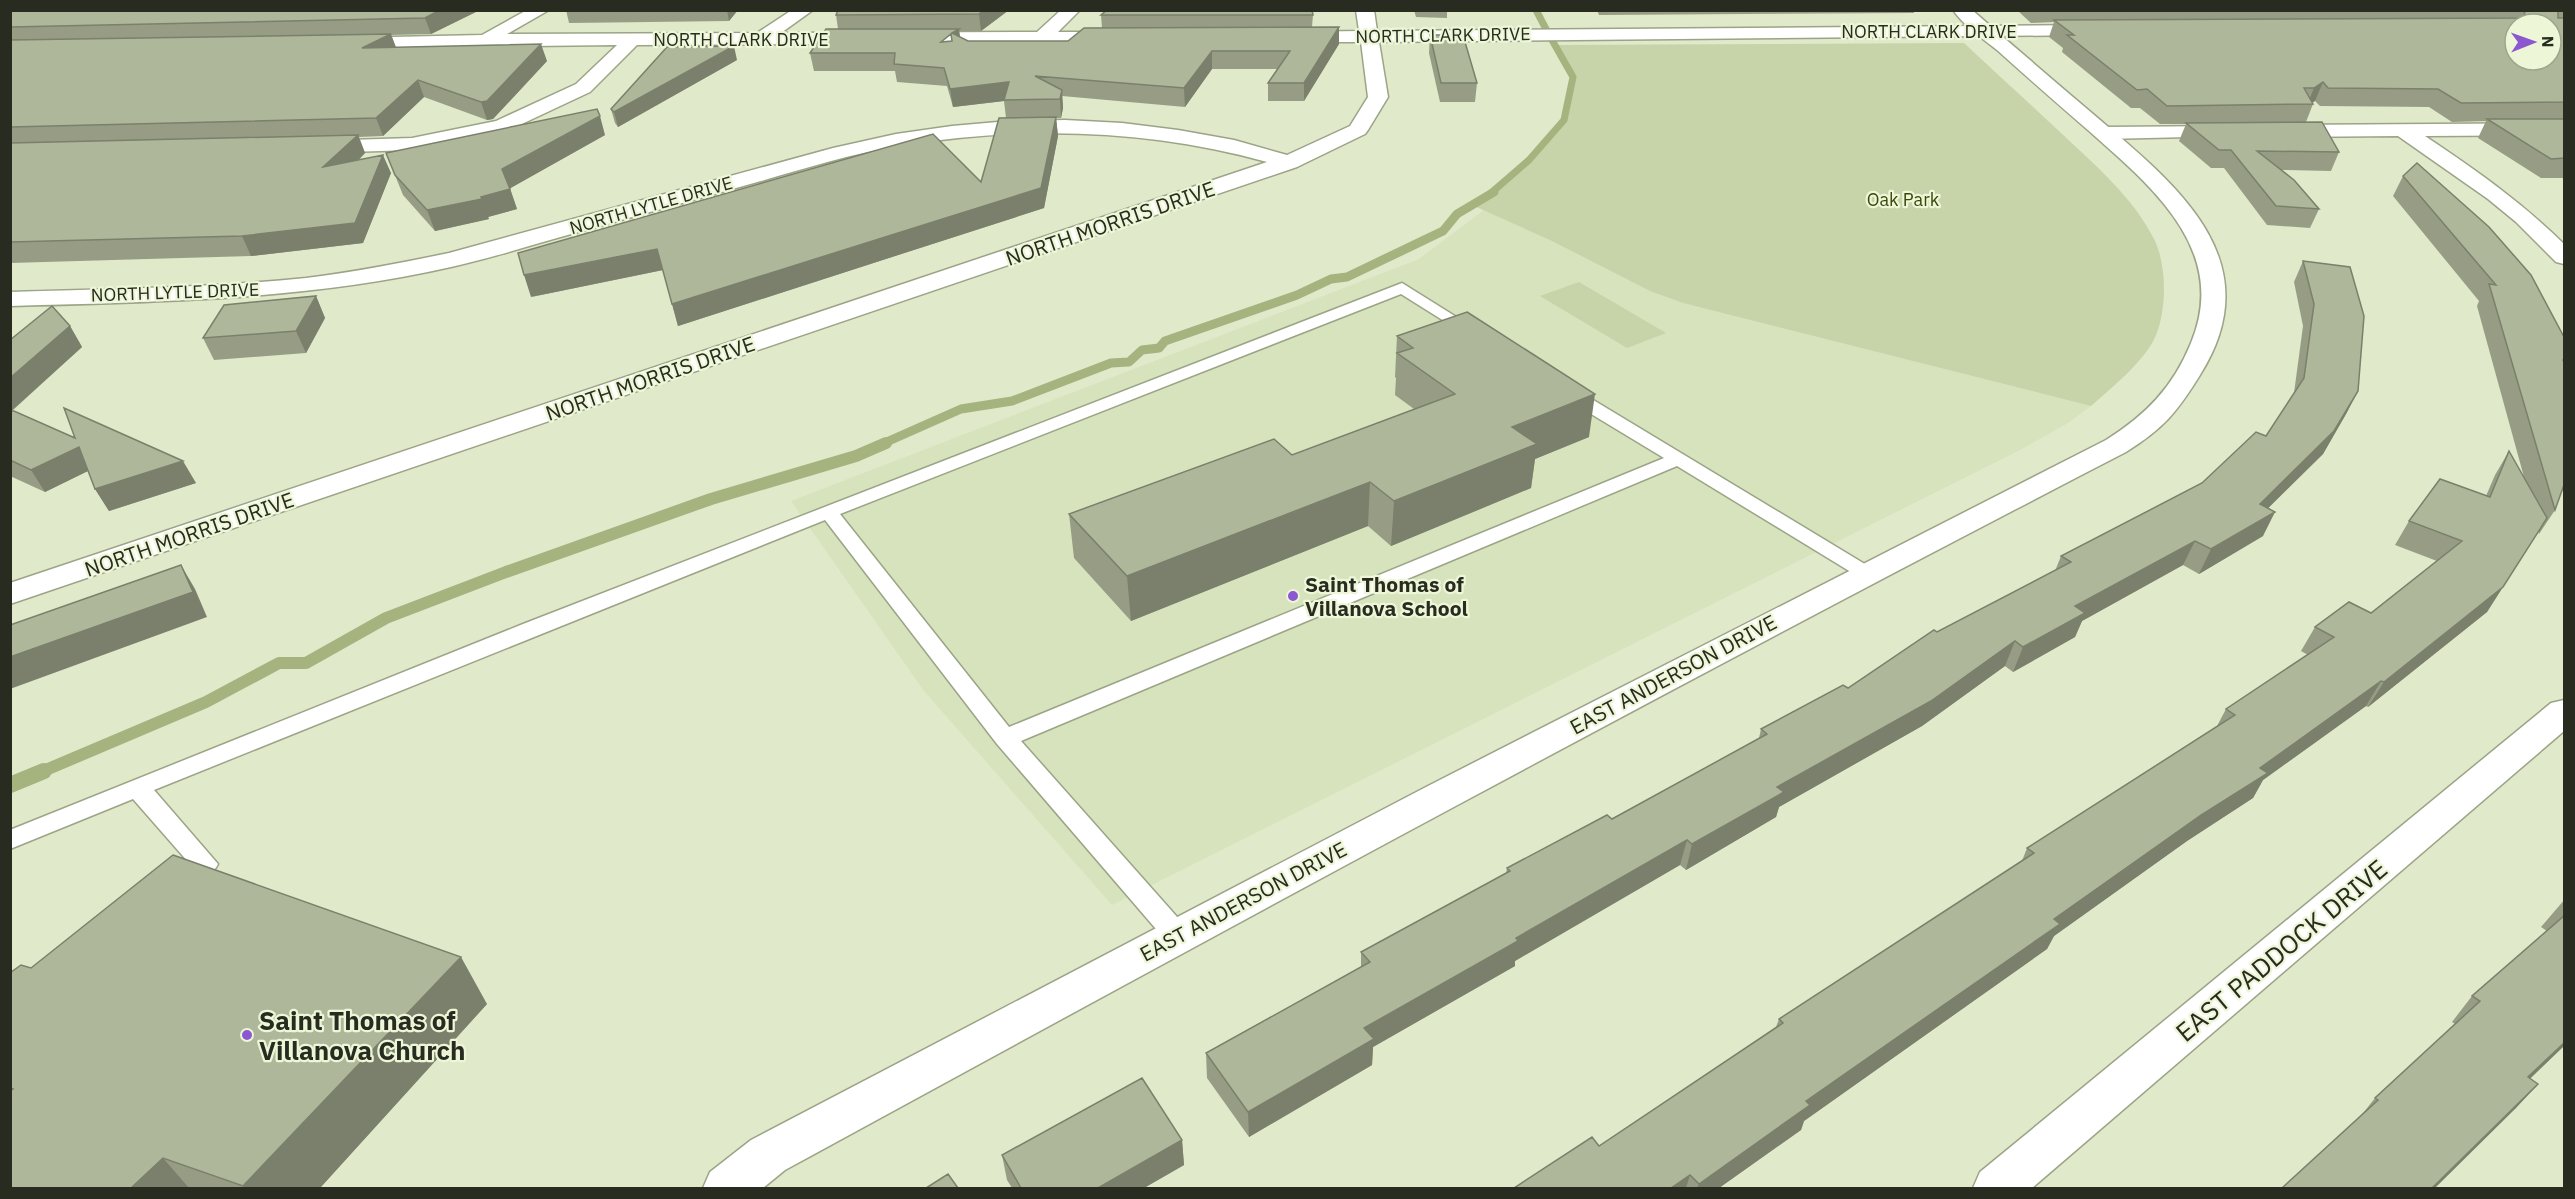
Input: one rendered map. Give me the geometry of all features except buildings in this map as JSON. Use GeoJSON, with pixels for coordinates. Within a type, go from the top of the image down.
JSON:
{"type":"FeatureCollection","features":[{"type":"Feature","properties":{"kind":"street"},"geometry":{"type":"LineString","coordinates":[[484,40],[541,10]]}},
{"type":"Feature","properties":{"kind":"street"},"geometry":{"type":"LineString","coordinates":[[760,39],[805,10]]}},
{"type":"Feature","properties":{"kind":"street"},"geometry":{"type":"LineString","coordinates":[[1041,38],[1072,10]]}},
{"type":"Feature","properties":{"kind":"street","name":"NORTH MORRIS DRIVE"},"geometry":{"type":"LineString","coordinates":[[10,594],[1289,162],[1358,130],[1378,97],[1365,10]]}},
{"type":"Feature","properties":{"kind":"street","name":"NORTH CLARK DRIVE"},"geometry":{"type":"LineString","coordinates":[[1275,37],[1369,37],[1972,20],[2116,30]]}},
{"type":"Feature","properties":{"kind":"street","name":"EAST ANDERSON DRIVE"},"geometry":{"type":"LineString","coordinates":[[727,1188],[768,1155],[1177,936],[1866,573],[2116,446],[2152,422],[2199,361],[2209,338],[2216,311],[2211,274],[2202,243],[2168,192],[2140,163],[1972,20]]}},
{"type":"Feature","properties":{"kind":"street","name":"NORTH CLARK DRIVE"},"geometry":{"type":"LineString","coordinates":[[332,44],[484,40],[1135,37]]}},
{"type":"Feature","properties":{"kind":"street"},"geometry":{"type":"LineString","coordinates":[[294,147],[412,144],[502,126],[583,88],[633,39]]}},
{"type":"Feature","properties":{"kind":"street","name":"NORTH LYTLE DRIVE"},"geometry":{"type":"LineString","coordinates":[[10,299],[248,290],[388,273],[452,260],[840,152],[898,139],[969,130],[1074,126],[1148,131],[1220,143],[1289,162]]}},
{"type":"Feature","properties":{"kind":"street"},"geometry":{"type":"LineString","coordinates":[[2105,133],[2565,129]]}},
{"type":"Feature","properties":{"kind":"street"},"geometry":{"type":"LineString","coordinates":[[2402,130],[2496,194],[2524,217],[2565,257]]}},
{"type":"Feature","properties":{"kind":"street","name":"EAST PADDOCK DRIVE"},"geometry":{"type":"LineString","coordinates":[[1997,1188],[2565,712]]}},
{"type":"Feature","properties":{"kind":"lane"},"geometry":{"type":"LineString","coordinates":[[10,840],[137,787],[1402,288],[1494,345]]}},
{"type":"Feature","properties":{"kind":"lane"},"geometry":{"type":"LineString","coordinates":[[1554,384],[1866,573]]}},
{"type":"Feature","properties":{"kind":"lane"},"geometry":{"type":"LineString","coordinates":[[1005,738],[1676,460]]}},
{"type":"Feature","properties":{"kind":"lane"},"geometry":{"type":"LineString","coordinates":[[829,513],[1005,738],[1177,936]]}},
{"type":"Feature","properties":{"kind":"lane"},"geometry":{"type":"LineString","coordinates":[[137,787],[205,864],[168,894]]}},
{"type":"Feature","properties":{"kind":"shaded area","name":"Saint Thomas of Villanova School"},"geometry":{"type":"Polygon","coordinates":[[[1484,210],[1552,241],[1650,291],[1683,303],[2091,406],[2068,423],[2020,450],[1112,905],[924,691],[791,501],[1419,259],[1484,210]]]}},
{"type":"Feature","properties":{"kind":"green space","name":"Oak Park"},"geometry":{"type":"Polygon","coordinates":[[[1964,43],[2112,182],[2135,209],[2159,250],[2164,278],[2164,294],[2160,324],[2155,337],[2136,364],[2091,406],[1683,303],[1650,291],[1552,241],[1472,205],[1495,191],[1529,160],[1564,120],[1573,77],[1555,45],[1964,43]]]}},
{"type":"Feature","properties":{"kind":"green space"},"geometry":{"type":"Polygon","coordinates":[[[1579,282],[1666,333],[1627,348],[1540,296],[1579,282]]]}},
{"type":"Feature","properties":{"kind":"waterway"},"geometry":{"type":"LineString","coordinates":[[1536,10],[1546,29]]}},
{"type":"Feature","properties":{"kind":"waterway"},"geometry":{"type":"LineString","coordinates":[[1491,193],[1529,160],[1564,120],[1573,77],[1552,40]]}},
{"type":"Feature","properties":{"kind":"waterway"},"geometry":{"type":"LineString","coordinates":[[882,444],[961,409],[1012,401],[1111,363],[1129,362],[1142,350],[1159,348],[1165,341],[1297,295],[1331,279],[1347,277],[1443,231],[1457,214],[1494,192]]}},
{"type":"Feature","properties":{"kind":"waterway"},"geometry":{"type":"LineString","coordinates":[[41,772],[206,702],[279,663],[306,663],[386,618],[506,572],[711,499],[856,456],[886,443]]}},
{"type":"Feature","properties":{"kind":"waterway"},"geometry":{"type":"LineString","coordinates":[[10,785],[44,771]]}},
{"type":"Feature","properties":{"kind":"place","name":"Saint Thomas of Villanova School"},"geometry":{"type":"Point","coordinates":[1293,596]}},
{"type":"Feature","properties":{"kind":"place","name":"Saint Thomas of Villanova Church"},"geometry":{"type":"Point","coordinates":[247,1035]}}]}
